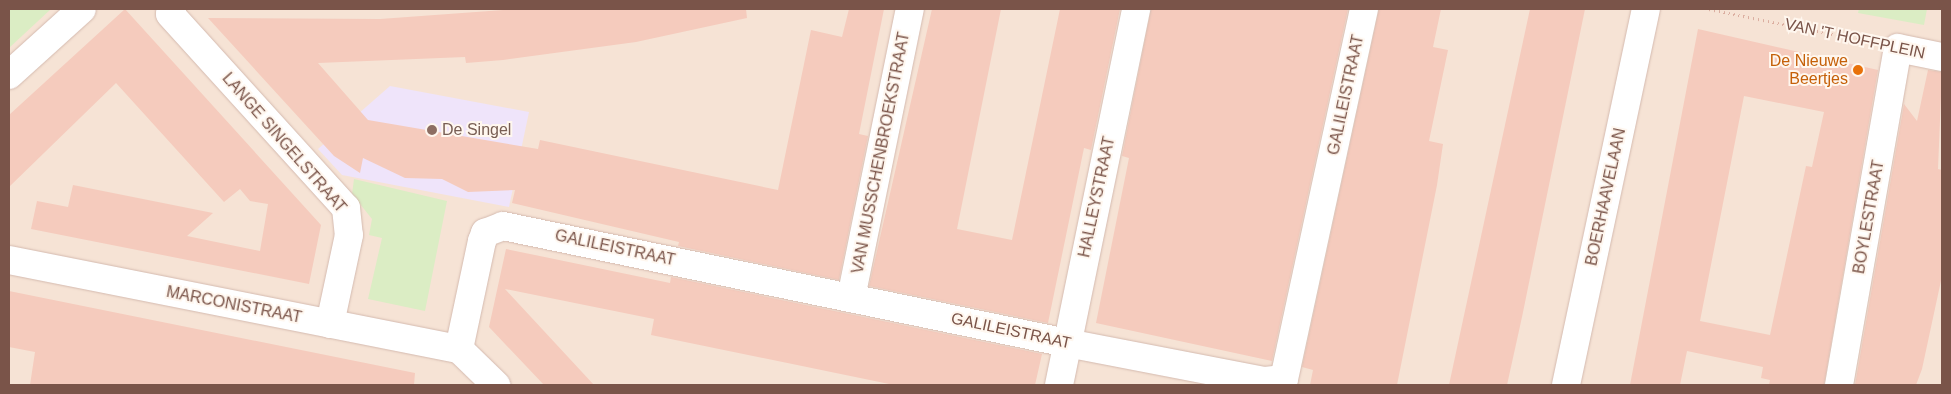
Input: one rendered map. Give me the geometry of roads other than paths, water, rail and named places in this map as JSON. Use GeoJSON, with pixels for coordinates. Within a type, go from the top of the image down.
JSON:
{"type":"FeatureCollection","features":[{"type":"Feature","properties":{"kind":"street"},"geometry":{"type":"LineString","coordinates":[[9,75],[82,9]]}},
{"type":"Feature","properties":{"kind":"street","name":"LANGE SINGELSTRAAT"},"geometry":{"type":"LineString","coordinates":[[172,9],[170,14],[346,208],[348,235],[330,324]]}},
{"type":"Feature","properties":{"kind":"street","name":"VAN MUSSCHENBROEKSTRAAT"},"geometry":{"type":"LineString","coordinates":[[851,298],[910,9]]}},
{"type":"Feature","properties":{"kind":"street","name":"HALLEYSTRAAT"},"geometry":{"type":"LineString","coordinates":[[1059,385],[1136,9]]}},
{"type":"Feature","properties":{"kind":"street","name":"GALILEISTRAAT"},"geometry":{"type":"LineString","coordinates":[[459,349],[482,240],[485,233],[503,226],[1067,343],[1199,377],[1275,382],[1288,373],[1364,9]]}},
{"type":"Feature","properties":{"kind":"street","name":"BOERHAAVELAAN"},"geometry":{"type":"LineString","coordinates":[[1566,385],[1646,9]]}},
{"type":"Feature","properties":{"kind":"street","name":"VAN 'T HOFFPLEIN"},"geometry":{"type":"LineString","coordinates":[[1898,48],[1942,58]]}},
{"type":"Feature","properties":{"kind":"street","name":"BOYLESTRAAT"},"geometry":{"type":"LineString","coordinates":[[1839,385],[1898,48]]}},
{"type":"Feature","properties":{"kind":"street","name":"MARCONISTRAAT"},"geometry":{"type":"LineString","coordinates":[[9,260],[459,349]]}},
{"type":"Feature","properties":{"kind":"street"},"geometry":{"type":"LineString","coordinates":[[459,349],[496,385]]}},
{"type":"Feature","properties":{"kind":"place","name":"De Nieuwe Beertjes"},"geometry":{"type":"Point","coordinates":[1858,70]}},
{"type":"Feature","properties":{"kind":"place","name":"De Singel"},"geometry":{"type":"Point","coordinates":[432,130]}}]}
